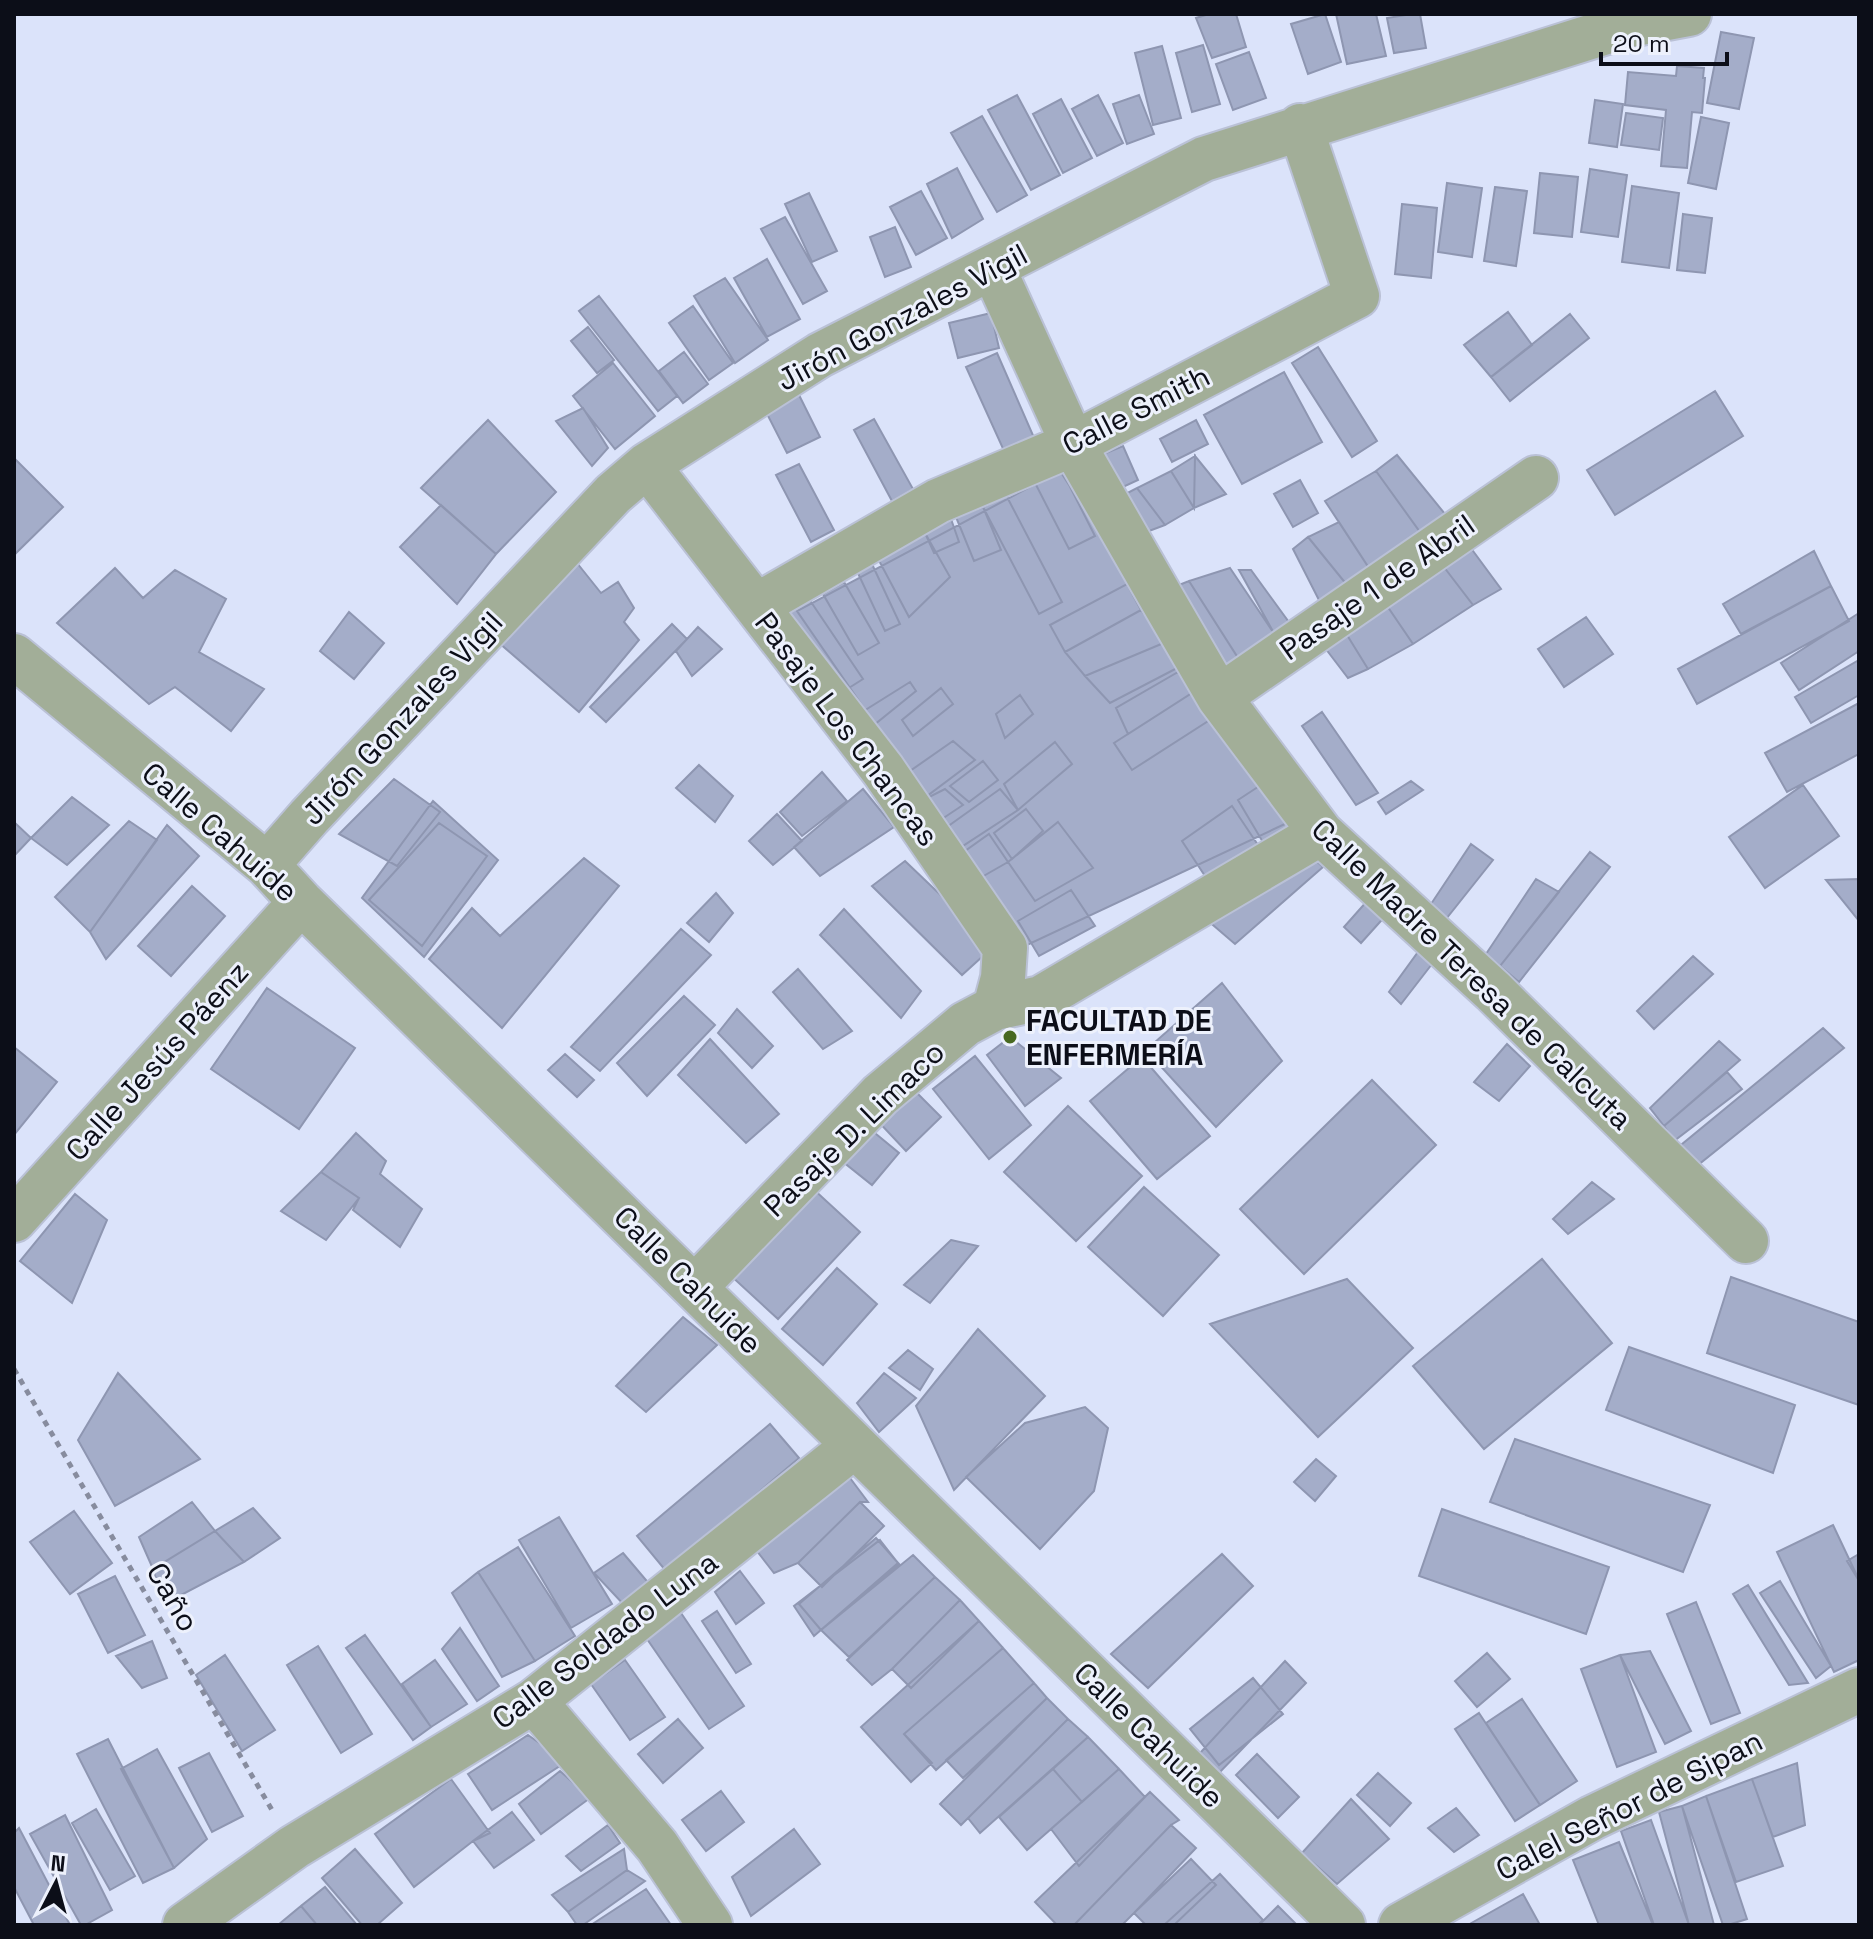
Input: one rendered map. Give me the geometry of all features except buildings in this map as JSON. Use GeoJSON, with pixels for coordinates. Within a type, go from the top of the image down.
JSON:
{"type":"FeatureCollection","features":[{"type":"Feature","properties":{"kind":"street","name":"Jirón Gonzales Vigil"},"geometry":{"type":"LineString","coordinates":[[267,865],[613,494],[647,465],[820,355],[1204,159],[1623,20],[1689,14]]}},
{"type":"Feature","properties":{"kind":"street","name":"Calle Smith"},"geometry":{"type":"LineString","coordinates":[[756,606],[938,501],[1073,444],[1357,296],[1300,126]]}},
{"type":"Feature","properties":{"kind":"street","name":"Calle Madre Teresa de Calcuta"},"geometry":{"type":"LineString","coordinates":[[993,268],[1073,444],[1219,697],[1321,833],[1493,991],[1746,1241]]}},
{"type":"Feature","properties":{"kind":"street","name":"Pasaje Los Chancas"},"geometry":{"type":"LineString","coordinates":[[647,465],[883,770],[1005,948],[1003,978],[995,1008]]}},
{"type":"Feature","properties":{"kind":"street","name":"Pasaje 1 de Abril"},"geometry":{"type":"LineString","coordinates":[[1219,697],[1536,478]]}},
{"type":"Feature","properties":{"kind":"street","name":"Calle Cahuide"},"geometry":{"type":"LineString","coordinates":[[14,656],[267,865],[301,902],[696,1286],[854,1446],[1343,1925]]}},
{"type":"Feature","properties":{"kind":"street","name":"Pasaje D. Limaco"},"geometry":{"type":"LineString","coordinates":[[696,1286],[880,1095],[965,1024],[995,1008],[1041,998],[1321,833]]}},
{"type":"Feature","properties":{"kind":"street","name":"Calle Jesús Páenz"},"geometry":{"type":"LineString","coordinates":[[14,1220],[301,902]]}},
{"type":"Feature","properties":{"kind":"street","name":"Calle Soldado Luna"},"geometry":{"type":"LineString","coordinates":[[185,1925],[294,1847],[534,1701],[854,1446]]}},
{"type":"Feature","properties":{"kind":"street","name":"Calel Señor de Sipan"},"geometry":{"type":"LineString","coordinates":[[1401,1925],[1592,1818],[1859,1690]]}},
{"type":"Feature","properties":{"kind":"street"},"geometry":{"type":"LineString","coordinates":[[534,1701],[657,1846],[710,1925]]}},
{"type":"Feature","properties":{"kind":"path","name":"Caño"},"geometry":{"type":"LineString","coordinates":[[14,1369],[294,1847]]}},
{"type":"Feature","properties":{"kind":"place","name":"FACULTAD DE ENFERMERÍA"},"geometry":{"type":"Point","coordinates":[1010,1037]}}]}
